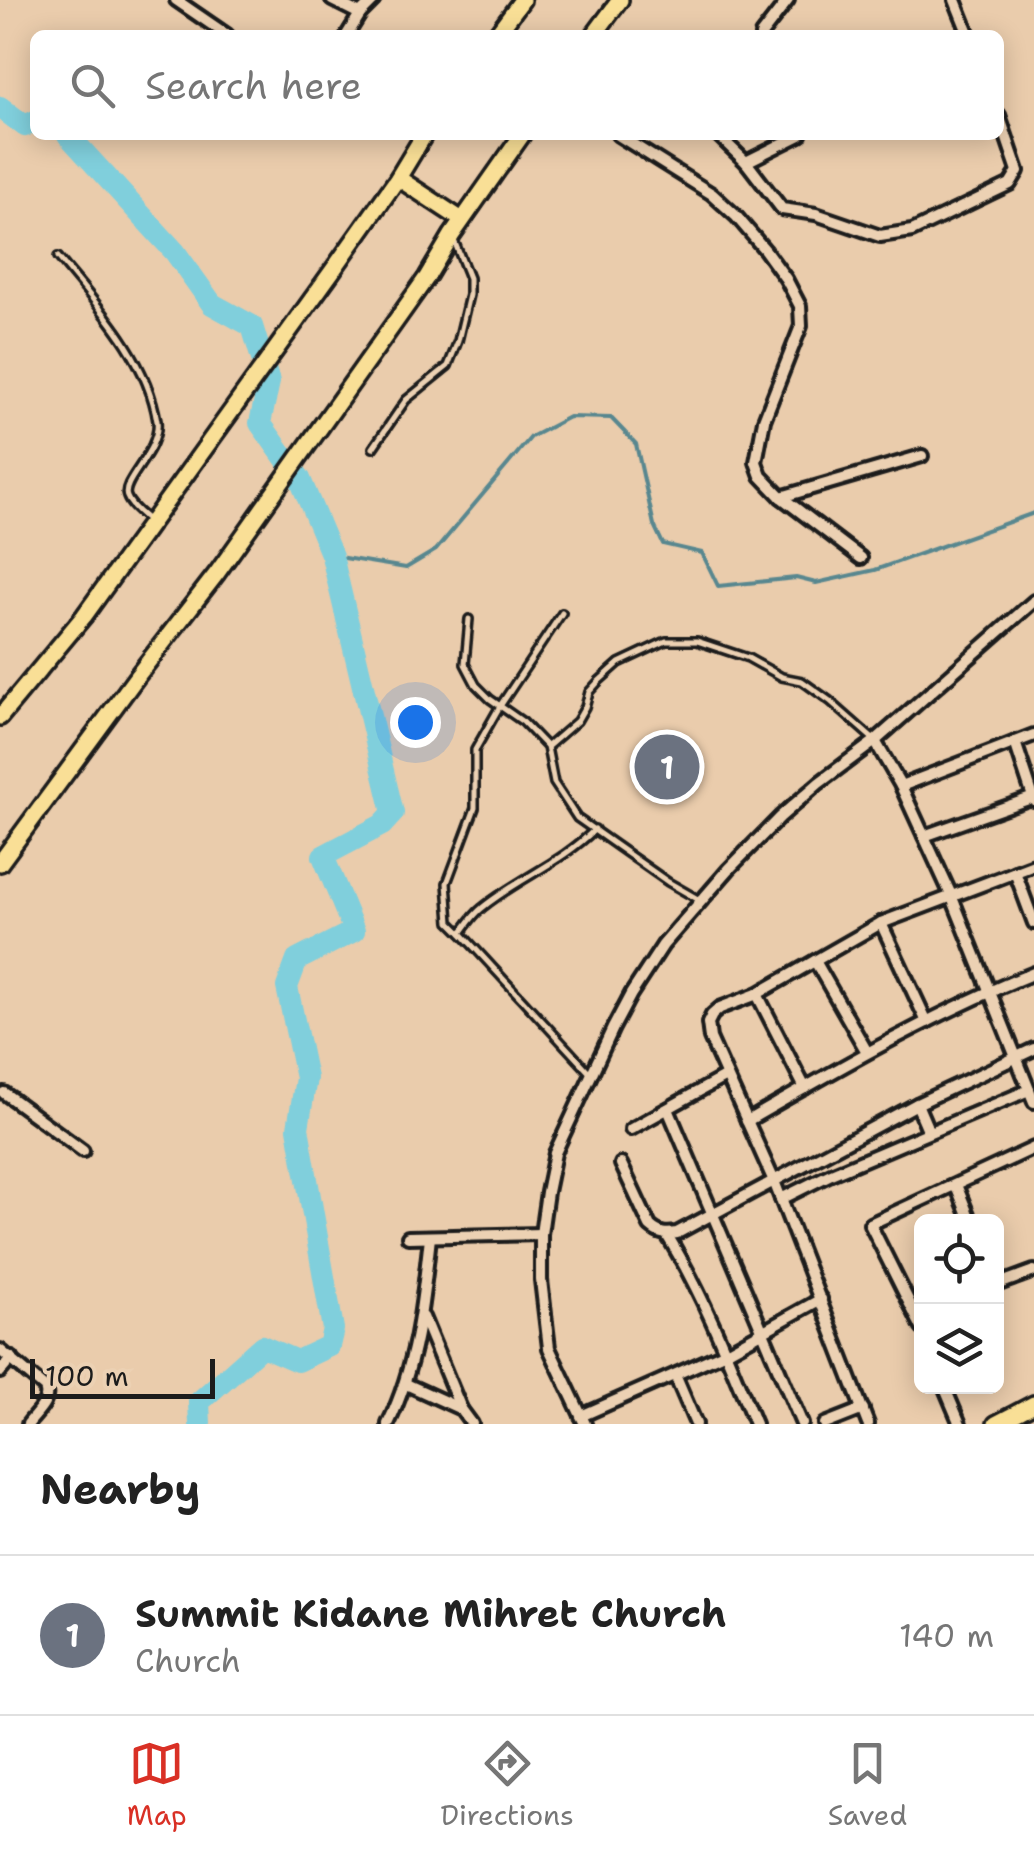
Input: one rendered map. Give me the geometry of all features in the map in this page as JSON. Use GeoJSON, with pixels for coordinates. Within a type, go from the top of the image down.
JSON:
{"type":"FeatureCollection","features":[{"type":"Feature","properties":{"kind":"main road"},"geometry":{"type":"LineString","coordinates":[[598,30],[620,0]]}},
{"type":"Feature","properties":{"kind":"main road"},"geometry":{"type":"LineString","coordinates":[[499,30],[515,3]]}},
{"type":"Feature","properties":{"kind":"main road"},"geometry":{"type":"LineString","coordinates":[[1,714],[84,616],[333,270],[421,140]]}},
{"type":"Feature","properties":{"kind":"main road"},"geometry":{"type":"LineString","coordinates":[[0,863],[217,573],[370,359],[518,140]]}},
{"type":"Feature","properties":{"kind":"main road"},"geometry":{"type":"LineString","coordinates":[[398,178],[462,220]]}},
{"type":"Feature","properties":{"kind":"main road"},"geometry":{"type":"LineString","coordinates":[[996,1424],[1034,1404]]}},
{"type":"Feature","properties":{"kind":"street"},"geometry":{"type":"LineString","coordinates":[[176,0],[220,30]]}},
{"type":"Feature","properties":{"kind":"street"},"geometry":{"type":"LineString","coordinates":[[332,0],[360,14]]}},
{"type":"Feature","properties":{"kind":"street"},"geometry":{"type":"LineString","coordinates":[[349,30],[374,0]]}},
{"type":"Feature","properties":{"kind":"street"},"geometry":{"type":"LineString","coordinates":[[765,30],[788,0]]}},
{"type":"Feature","properties":{"kind":"street"},"geometry":{"type":"LineString","coordinates":[[955,0],[967,30]]}},
{"type":"Feature","properties":{"kind":"street"},"geometry":{"type":"LineString","coordinates":[[723,140],[746,162],[782,209],[816,214],[880,236],[912,230],[1010,184],[1018,170],[1004,129]]}},
{"type":"Feature","properties":{"kind":"street"},"geometry":{"type":"LineString","coordinates":[[626,140],[712,194],[736,216],[786,279],[800,306],[800,326],[764,420],[756,462],[761,476],[782,497],[861,558]]}},
{"type":"Feature","properties":{"kind":"street"},"geometry":{"type":"LineString","coordinates":[[746,162],[790,140]]}},
{"type":"Feature","properties":{"kind":"street"},"geometry":{"type":"LineString","coordinates":[[782,497],[922,456]]}},
{"type":"Feature","properties":{"kind":"street"},"geometry":{"type":"LineString","coordinates":[[821,1299],[726,1352],[583,1420],[550,1348],[541,1280],[541,1234],[555,1153],[613,1028],[663,945],[780,817],[1034,601]]}},
{"type":"Feature","properties":{"kind":"street"},"geometry":{"type":"LineString","coordinates":[[901,786],[1034,735]]}},
{"type":"Feature","properties":{"kind":"street"},"geometry":{"type":"LineString","coordinates":[[875,740],[901,786],[951,895],[1034,1102]]}},
{"type":"Feature","properties":{"kind":"street"},"geometry":{"type":"LineString","coordinates":[[924,836],[1034,798],[1015,742]]}},
{"type":"Feature","properties":{"kind":"street"},"geometry":{"type":"LineString","coordinates":[[868,1424],[774,1181],[710,1038],[708,1022],[720,1008],[757,994],[881,922],[1034,866]]}},
{"type":"Feature","properties":{"kind":"street"},"geometry":{"type":"LineString","coordinates":[[1015,872],[1034,923]]}},
{"type":"Feature","properties":{"kind":"street"},"geometry":{"type":"LineString","coordinates":[[881,922],[927,1022]]}},
{"type":"Feature","properties":{"kind":"street"},"geometry":{"type":"LineString","coordinates":[[815,960],[866,1052]]}},
{"type":"Feature","properties":{"kind":"street"},"geometry":{"type":"LineString","coordinates":[[747,1120],[866,1052],[988,991],[1034,973]]}},
{"type":"Feature","properties":{"kind":"street"},"geometry":{"type":"LineString","coordinates":[[757,994],[805,1088]]}},
{"type":"Feature","properties":{"kind":"street"},"geometry":{"type":"LineString","coordinates":[[621,1164],[650,1226],[667,1235],[677,1233],[917,1104],[1034,1050]]}},
{"type":"Feature","properties":{"kind":"street"},"geometry":{"type":"LineString","coordinates":[[631,1130],[726,1076]]}},
{"type":"Feature","properties":{"kind":"street"},"geometry":{"type":"LineString","coordinates":[[781,1199],[1030,1090]]}},
{"type":"Feature","properties":{"kind":"street"},"geometry":{"type":"LineString","coordinates":[[1,1094],[83,1152]]}},
{"type":"Feature","properties":{"kind":"street"},"geometry":{"type":"LineString","coordinates":[[917,1104],[928,1132]]}},
{"type":"Feature","properties":{"kind":"street"},"geometry":{"type":"LineString","coordinates":[[668,1109],[802,1424]]}},
{"type":"Feature","properties":{"kind":"street"},"geometry":{"type":"LineString","coordinates":[[914,1305],[870,1224],[1034,1148]]}},
{"type":"Feature","properties":{"kind":"street"},"geometry":{"type":"LineString","coordinates":[[956,1185],[968,1214]]}},
{"type":"Feature","properties":{"kind":"street"},"geometry":{"type":"LineString","coordinates":[[408,1238],[541,1234]]}},
{"type":"Feature","properties":{"kind":"street"},"geometry":{"type":"LineString","coordinates":[[667,1235],[726,1352],[755,1424]]}},
{"type":"Feature","properties":{"kind":"street"},"geometry":{"type":"LineString","coordinates":[[388,1424],[406,1384],[422,1316],[430,1238]]}},
{"type":"Feature","properties":{"kind":"street"},"geometry":{"type":"LineString","coordinates":[[1004,1282],[1034,1271]]}},
{"type":"Feature","properties":{"kind":"street"},"geometry":{"type":"LineString","coordinates":[[422,1316],[461,1409],[472,1424]]}},
{"type":"Feature","properties":{"kind":"street"},"geometry":{"type":"LineString","coordinates":[[0,1350],[45,1388],[48,1395],[28,1424]]}},
{"type":"Feature","properties":{"kind":"street"},"geometry":{"type":"LineString","coordinates":[[0,1372],[12,1358]]}},
{"type":"Feature","properties":{"kind":"street"},"geometry":{"type":"LineString","coordinates":[[675,1375],[696,1424]]}},
{"type":"Feature","properties":{"kind":"street"},"geometry":{"type":"LineString","coordinates":[[406,1384],[461,1409]]}},
{"type":"Feature","properties":{"kind":"street"},"geometry":{"type":"LineString","coordinates":[[947,1394],[960,1424]]}},
{"type":"Feature","properties":{"kind":"street"},"geometry":{"type":"LineString","coordinates":[[825,1424],[863,1408]]}},
{"type":"Feature","properties":{"kind":"lane"},"geometry":{"type":"LineString","coordinates":[[373,448],[406,400],[448,366],[458,341],[469,278],[452,235]]}},
{"type":"Feature","properties":{"kind":"lane"},"geometry":{"type":"LineString","coordinates":[[58,257],[113,326],[139,368],[151,399],[158,431],[125,492],[150,522]]}},
{"type":"Feature","properties":{"kind":"lane"},"geometry":{"type":"LineString","coordinates":[[562,612],[475,750],[475,808],[447,883],[450,922],[592,1075]]}},
{"type":"Feature","properties":{"kind":"lane"},"geometry":{"type":"LineString","coordinates":[[469,619],[465,664],[476,685],[523,722],[547,748],[554,782],[576,818],[702,902]]}},
{"type":"Feature","properties":{"kind":"lane"},"geometry":{"type":"LineString","coordinates":[[547,748],[577,721],[598,681],[619,663],[666,641],[697,641],[802,682],[875,740]]}},
{"type":"Feature","properties":{"kind":"lane"},"geometry":{"type":"LineString","coordinates":[[460,933],[479,910],[578,846],[595,829]]}},
{"type":"Feature","properties":{"kind":"waterway"},"geometry":{"type":"LineString","coordinates":[[0,107],[25,126],[30,124]]}},
{"type":"Feature","properties":{"kind":"waterway"},"geometry":{"type":"LineString","coordinates":[[73,140],[175,252],[212,304],[252,326],[269,382],[260,423],[300,479],[332,556],[393,813],[382,825],[323,856],[354,931],[297,960],[287,987],[306,1078],[298,1128],[333,1329],[329,1346],[297,1361],[262,1346],[199,1402],[200,1424]]}},
{"type":"Feature","properties":{"kind":"waterway"},"geometry":{"type":"LineString","coordinates":[[332,556],[406,568],[436,550],[531,437],[569,417],[611,418],[636,444],[654,525],[663,544],[702,553],[718,586],[796,578],[816,583],[875,570],[1034,513]]}},
{"type":"Feature","properties":{"kind":"place","name":"Summit Kidane Mihret Church"},"geometry":{"type":"Point","coordinates":[667,767]}}]}
